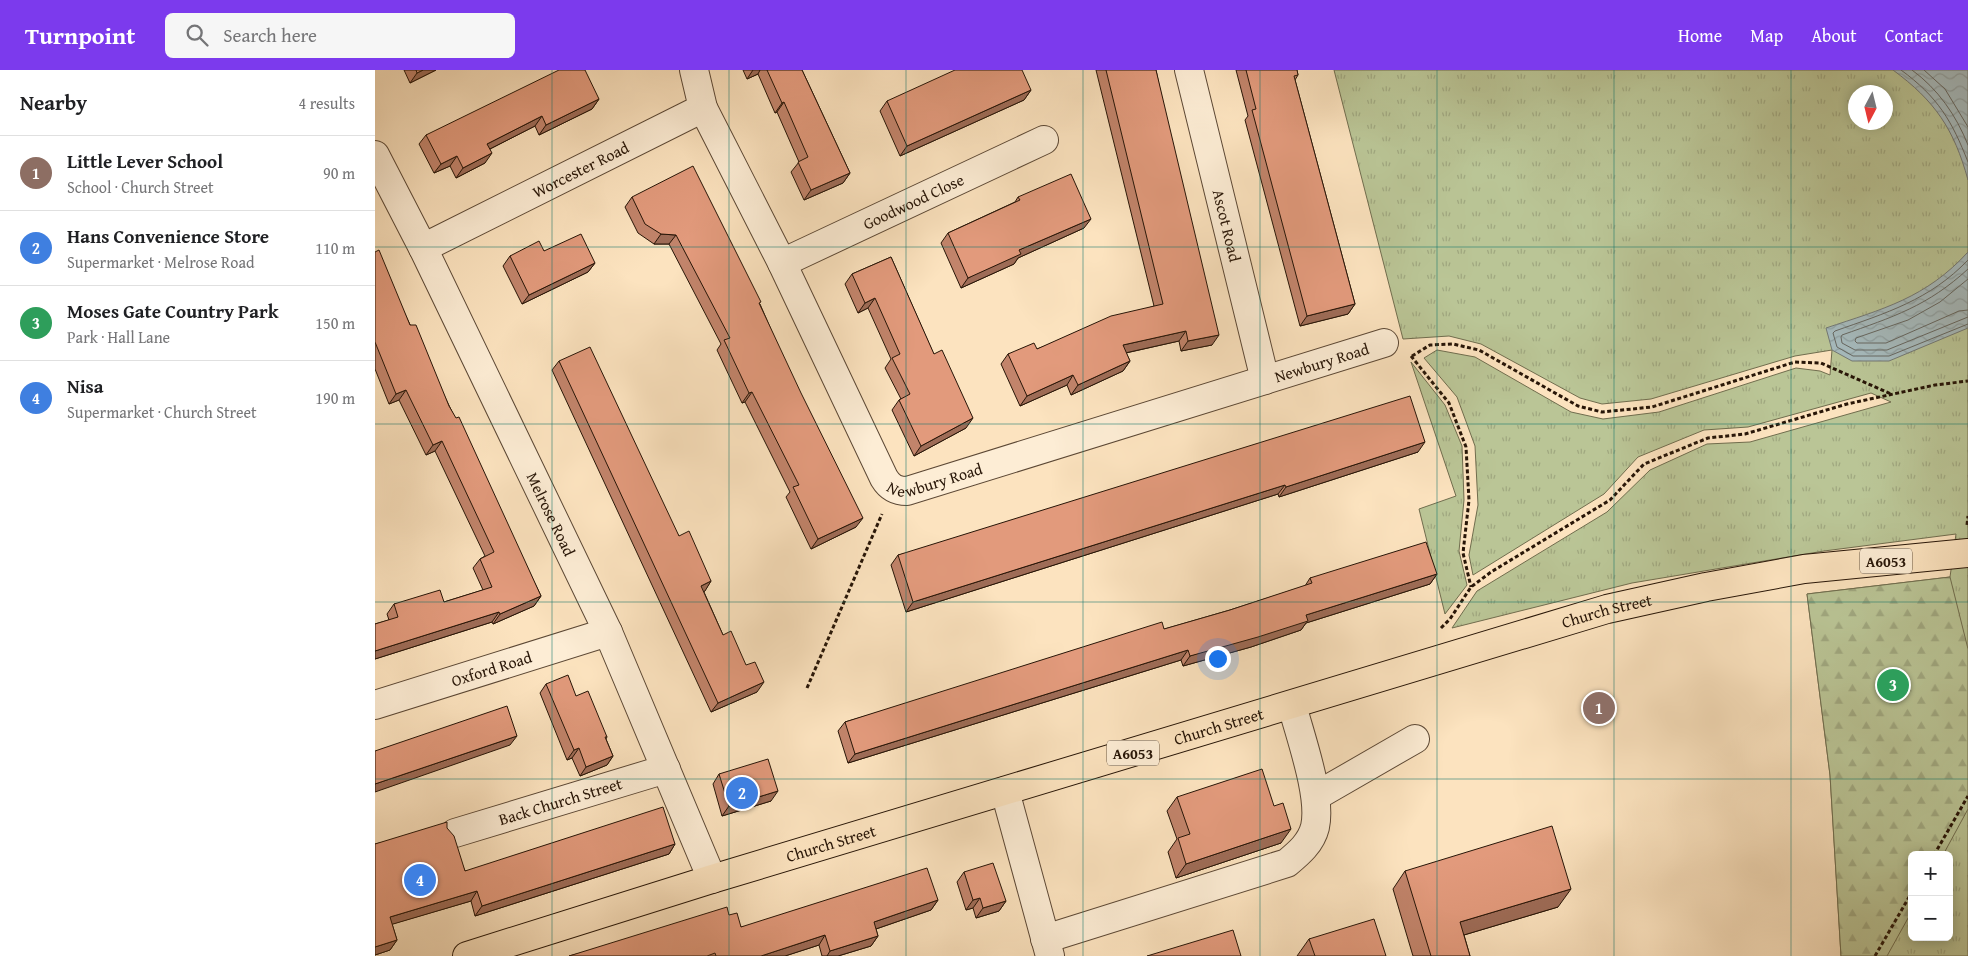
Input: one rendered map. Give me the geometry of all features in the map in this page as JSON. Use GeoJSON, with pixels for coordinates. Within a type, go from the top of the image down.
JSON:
{"type":"FeatureCollection","features":[{"type":"Feature","properties":{"kind":"main road","name":"Church Street"},"geometry":{"type":"LineString","coordinates":[[467,956],[712,879],[1607,609],[1706,587],[1804,569],[1968,553]]}},
{"type":"Feature","properties":{"kind":"street"},"geometry":{"type":"LineString","coordinates":[[694,70],[703,108]]}},
{"type":"Feature","properties":{"kind":"street","name":"Ascot Road"},"geometry":{"type":"LineString","coordinates":[[1189,70],[1265,380]]}},
{"type":"Feature","properties":{"kind":"street","name":"Worcester Road"},"geometry":{"type":"LineString","coordinates":[[423,248],[703,108]]}},
{"type":"Feature","properties":{"kind":"street","name":"Newbury Road"},"geometry":{"type":"LineString","coordinates":[[703,108],[782,263],[884,478],[893,488],[907,491],[1384,343]]}},
{"type":"Feature","properties":{"kind":"street","name":"Goodwood Close"},"geometry":{"type":"LineString","coordinates":[[782,263],[1044,140]]}},
{"type":"Feature","properties":{"kind":"street","name":"Melrose Road"},"geometry":{"type":"LineString","coordinates":[[375,155],[423,248],[608,632],[712,879]]}},
{"type":"Feature","properties":{"kind":"street","name":"Oxford Road"},"geometry":{"type":"LineString","coordinates":[[375,705],[608,632]]}},
{"type":"Feature","properties":{"kind":"street"},"geometry":{"type":"LineString","coordinates":[[1005,791],[1047,947],[1287,863],[1305,848],[1315,827],[1315,796],[1292,704]]}},
{"type":"Feature","properties":{"kind":"street"},"geometry":{"type":"LineString","coordinates":[[1315,796],[1415,739]]}},
{"type":"Feature","properties":{"kind":"street","name":"Back Church Street"},"geometry":{"type":"LineString","coordinates":[[455,833],[665,769]]}},
{"type":"Feature","properties":{"kind":"path"},"geometry":{"type":"LineString","coordinates":[[1384,343],[1412,356],[1449,403],[1466,447],[1469,500],[1463,553],[1471,587]]}},
{"type":"Feature","properties":{"kind":"path"},"geometry":{"type":"LineString","coordinates":[[1412,356],[1430,345],[1453,344],[1479,350],[1578,406],[1602,412],[1652,406],[1795,362],[1821,363],[1891,394]]}},
{"type":"Feature","properties":{"kind":"path"},"geometry":{"type":"LineString","coordinates":[[1449,657],[1440,627],[1450,619],[1471,587],[1491,572],[1610,500],[1644,464],[1708,438],[1745,434],[1847,404],[1891,394],[1968,381]]}},
{"type":"Feature","properties":{"kind":"path"},"geometry":{"type":"LineString","coordinates":[[807,688],[893,488]]}},
{"type":"Feature","properties":{"kind":"path"},"geometry":{"type":"LineString","coordinates":[[1936,851],[1968,796]]}},
{"type":"Feature","properties":{"kind":"path"},"geometry":{"type":"LineString","coordinates":[[1875,956],[1910,896]]}},
{"type":"Feature","properties":{"kind":"green space"},"geometry":{"type":"Polygon","coordinates":[[[1334,70],[1968,70],[1968,956],[1841,956],[1830,775],[1807,594],[1950,577],[1956,534],[1824,551],[1632,583],[1452,628],[1477,591],[1607,512],[1650,470],[1707,444],[1750,442],[1891,402],[1871,393],[1748,427],[1704,430],[1638,457],[1604,494],[1473,575],[1469,555],[1478,505],[1475,446],[1457,397],[1424,358],[1437,350],[1475,357],[1571,412],[1603,419],[1659,412],[1796,368],[1820,371],[1830,375],[1832,350],[1795,356],[1651,399],[1602,404],[1580,398],[1481,344],[1449,336],[1403,339],[1334,70]]]}},
{"type":"Feature","properties":{"kind":"green space"},"geometry":{"type":"Polygon","coordinates":[[[1411,362],[1445,405],[1462,446],[1464,500],[1459,551],[1467,585],[1445,614],[1419,509],[1456,496],[1411,362]]]}},
{"type":"Feature","properties":{"kind":"green space"},"geometry":{"type":"Polygon","coordinates":[[[1950,577],[1968,649],[1968,809],[1945,851],[1908,851],[1908,918],[1887,956],[1841,956],[1830,775],[1807,594],[1950,577]]]}},
{"type":"Feature","properties":{"kind":"water"},"geometry":{"type":"Polygon","coordinates":[[[1893,70],[1968,70],[1968,180],[1956,146],[1941,118],[1920,93],[1893,70]]]}},
{"type":"Feature","properties":{"kind":"water"},"geometry":{"type":"Polygon","coordinates":[[[1968,252],[1968,328],[1889,361],[1852,361],[1832,350],[1826,328],[1885,308],[1920,291],[1952,268],[1968,252]]]}},
{"type":"Feature","properties":{"kind":"building"},"geometry":{"type":"Polygon","coordinates":[[[559,70],[585,70],[599,99],[546,125],[542,116],[487,144],[492,153],[463,168],[457,156],[441,164],[426,135],[559,70]]]}},
{"type":"Feature","properties":{"kind":"building"},"geometry":{"type":"Polygon","coordinates":[[[767,70],[802,70],[850,173],[811,190],[798,162],[808,157],[784,102],[782,103],[767,70]]]}},
{"type":"Feature","properties":{"kind":"building"},"geometry":{"type":"Polygon","coordinates":[[[955,70],[1022,70],[1031,90],[907,146],[887,101],[955,70]]]}},
{"type":"Feature","properties":{"kind":"building"},"geometry":{"type":"Polygon","coordinates":[[[1106,70],[1156,70],[1219,335],[1188,341],[1186,331],[1123,345],[1130,361],[1078,385],[1073,375],[1027,396],[1008,354],[1034,343],[1037,349],[1111,316],[1163,304],[1106,70]]]}},
{"type":"Feature","properties":{"kind":"building"},"geometry":{"type":"Polygon","coordinates":[[[1246,70],[1297,70],[1298,75],[1294,76],[1355,304],[1307,316],[1252,110],[1256,109],[1246,70]]]}},
{"type":"Feature","properties":{"kind":"building"},"geometry":{"type":"Polygon","coordinates":[[[693,166],[761,302],[759,303],[801,393],[863,518],[818,539],[793,487],[799,485],[752,392],[749,393],[724,340],[730,338],[676,235],[661,234],[645,224],[632,197],[693,166]]]}},
{"type":"Feature","properties":{"kind":"building"},"geometry":{"type":"Polygon","coordinates":[[[1071,174],[1091,219],[1019,250],[1021,254],[968,278],[948,233],[1020,200],[1018,197],[1071,174]]]}},
{"type":"Feature","properties":{"kind":"building"},"geometry":{"type":"Polygon","coordinates":[[[581,234],[595,263],[529,295],[510,256],[539,241],[544,251],[581,234]]]}},
{"type":"Feature","properties":{"kind":"building"},"geometry":{"type":"Polygon","coordinates":[[[379,250],[410,325],[416,325],[449,406],[456,418],[459,417],[541,596],[500,614],[499,612],[375,651],[375,624],[398,617],[394,604],[440,590],[444,602],[492,587],[480,559],[494,552],[442,441],[433,445],[406,390],[396,394],[375,342],[375,252],[379,250]]]}},
{"type":"Feature","properties":{"kind":"building"},"geometry":{"type":"Polygon","coordinates":[[[891,257],[934,354],[942,350],[973,418],[921,446],[899,400],[910,394],[892,358],[900,354],[875,298],[865,303],[852,274],[891,257]]]}},
{"type":"Feature","properties":{"kind":"building"},"geometry":{"type":"Polygon","coordinates":[[[590,347],[679,536],[689,531],[711,581],[701,586],[723,635],[731,631],[746,665],[755,662],[764,682],[718,703],[559,361],[590,347]]]}},
{"type":"Feature","properties":{"kind":"building"},"geometry":{"type":"Polygon","coordinates":[[[1410,396],[1425,442],[913,602],[898,555],[1410,396]]]}},
{"type":"Feature","properties":{"kind":"building"},"geometry":{"type":"Polygon","coordinates":[[[1426,542],[1437,574],[1306,615],[1308,621],[1258,637],[1190,656],[1188,650],[855,754],[845,722],[1162,622],[1164,629],[1230,610],[1312,583],[1310,578],[1426,542]]]}},
{"type":"Feature","properties":{"kind":"building"},"geometry":{"type":"Polygon","coordinates":[[[568,675],[576,696],[588,691],[613,756],[586,767],[579,748],[574,750],[546,684],[568,675]]]}},
{"type":"Feature","properties":{"kind":"building"},"geometry":{"type":"Polygon","coordinates":[[[507,706],[517,736],[375,784],[375,751],[507,706]]]}},
{"type":"Feature","properties":{"kind":"building"},"geometry":{"type":"Polygon","coordinates":[[[768,759],[778,791],[729,806],[719,774],[768,759]]]}},
{"type":"Feature","properties":{"kind":"building"},"geometry":{"type":"Polygon","coordinates":[[[1262,769],[1274,806],[1283,803],[1291,829],[1186,864],[1178,838],[1190,834],[1177,797],[1262,769]]]}},
{"type":"Feature","properties":{"kind":"building"},"geometry":{"type":"Polygon","coordinates":[[[663,807],[675,844],[482,906],[477,891],[390,917],[397,940],[375,947],[375,844],[447,822],[447,828],[454,836],[465,871],[663,807]]]}},
{"type":"Feature","properties":{"kind":"building"},"geometry":{"type":"Polygon","coordinates":[[[1552,826],[1571,889],[1460,922],[1470,956],[1431,956],[1405,871],[1552,826]]]}},
{"type":"Feature","properties":{"kind":"building"},"geometry":{"type":"Polygon","coordinates":[[[993,863],[1006,901],[983,908],[980,898],[973,900],[964,872],[993,863]]]}},
{"type":"Feature","properties":{"kind":"building"},"geometry":{"type":"Polygon","coordinates":[[[927,868],[938,900],[874,922],[878,936],[830,951],[825,935],[761,956],[716,956],[715,953],[707,956],[569,956],[727,907],[729,915],[737,913],[741,927],[927,868]]]}},
{"type":"Feature","properties":{"kind":"building"},"geometry":{"type":"Polygon","coordinates":[[[1374,919],[1386,956],[1315,956],[1309,939],[1374,919]]]}},
{"type":"Feature","properties":{"kind":"building"},"geometry":{"type":"Polygon","coordinates":[[[1233,930],[1241,956],[1147,956],[1233,930]]]}},
{"type":"Feature","properties":{"kind":"place","name":"Moses Gate Country Park"},"geometry":{"type":"Point","coordinates":[1893,685]}},
{"type":"Feature","properties":{"kind":"place","name":"Little Lever School"},"geometry":{"type":"Point","coordinates":[1599,708]}},
{"type":"Feature","properties":{"kind":"place","name":"Hans Convenience Store"},"geometry":{"type":"Point","coordinates":[742,793]}},
{"type":"Feature","properties":{"kind":"place","name":"Nisa"},"geometry":{"type":"Point","coordinates":[420,880]}}]}
